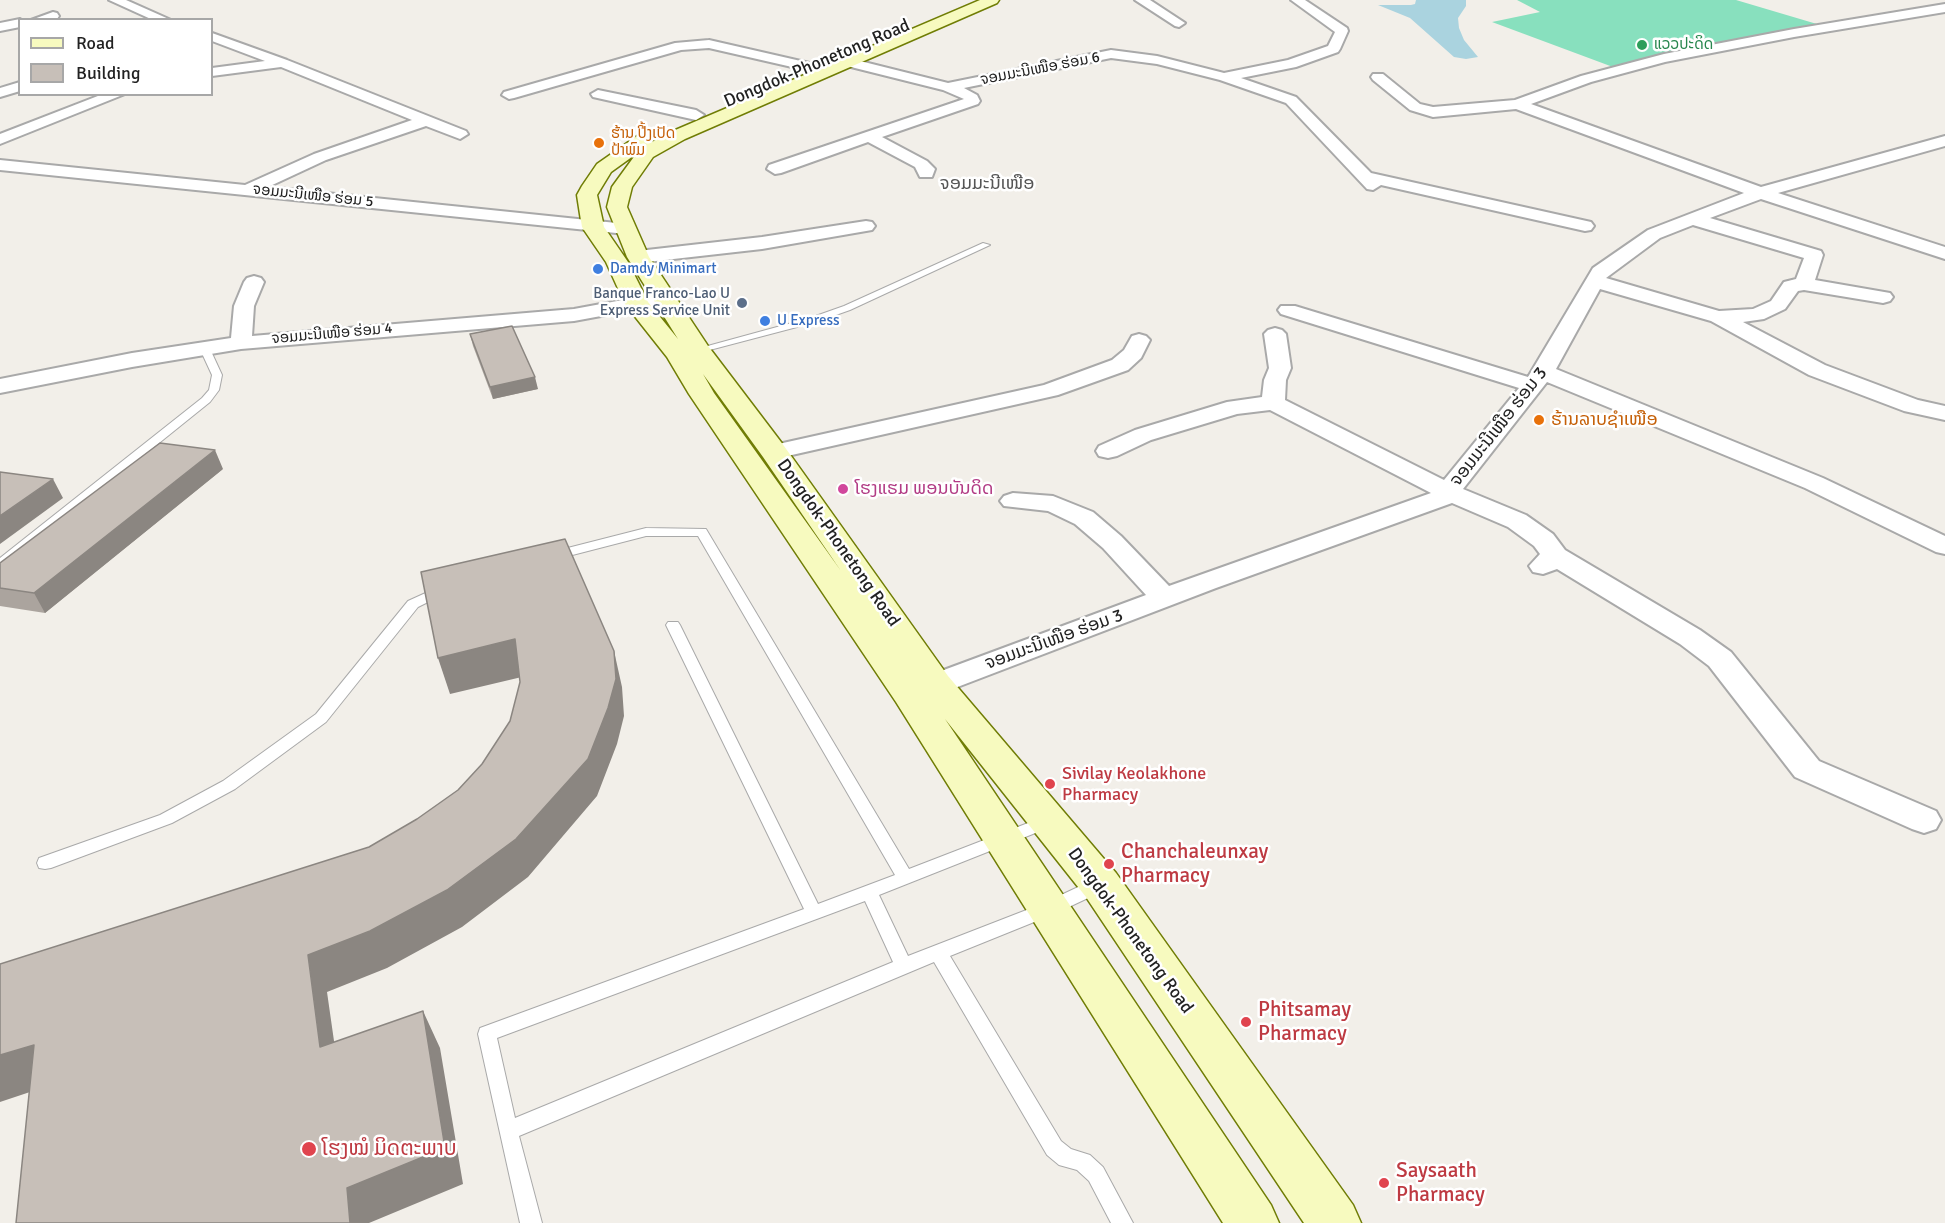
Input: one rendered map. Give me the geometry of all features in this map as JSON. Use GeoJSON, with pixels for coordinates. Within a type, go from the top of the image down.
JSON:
{"type":"FeatureCollection","features":[{"type":"Feature","properties":{"kind":"main road","name":"Dongdok-Phonetong Road"},"geometry":{"type":"LineString","coordinates":[[971,0],[679,135],[646,153],[622,187],[617,207],[652,301],[678,354],[702,394],[909,693],[1253,1223]]}},
{"type":"Feature","properties":{"kind":"main road","name":"Dongdok-Phonetong Road"},"geometry":{"type":"LineString","coordinates":[[992,0],[828,66],[696,115],[644,138],[604,168],[587,195],[593,227],[616,262],[698,350],[774,452],[936,684],[1101,885],[1335,1223]]}},
{"type":"Feature","properties":{"kind":"street"},"geometry":{"type":"LineString","coordinates":[[115,0],[160,18]]}},
{"type":"Feature","properties":{"kind":"street"},"geometry":{"type":"LineString","coordinates":[[1141,0],[1179,23]]}},
{"type":"Feature","properties":{"kind":"street"},"geometry":{"type":"LineString","coordinates":[[1225,77],[1291,64],[1333,49],[1342,31],[1297,0]]}},
{"type":"Feature","properties":{"kind":"street"},"geometry":{"type":"LineString","coordinates":[[1378,76],[1415,107],[1433,112],[1517,104],[1586,79],[1664,58],[1794,33],[1945,8]]}},
{"type":"Feature","properties":{"kind":"street"},"geometry":{"type":"LineString","coordinates":[[45,18],[53,16]]}},
{"type":"Feature","properties":{"kind":"street"},"geometry":{"type":"LineString","coordinates":[[0,27],[18,23]]}},
{"type":"Feature","properties":{"kind":"street"},"geometry":{"type":"LineString","coordinates":[[213,37],[460,134]]}},
{"type":"Feature","properties":{"kind":"street","name":"ຈອມມະນີເໜືອ ຮ່ອມ 6"},"geometry":{"type":"LineString","coordinates":[[508,95],[680,46],[709,44],[948,87],[1112,54],[1157,60],[1225,77],[1291,100],[1369,181],[1585,226]]}},
{"type":"Feature","properties":{"kind":"street"},"geometry":{"type":"LineString","coordinates":[[1112,54],[1156,45]]}},
{"type":"Feature","properties":{"kind":"street"},"geometry":{"type":"LineString","coordinates":[[213,72],[282,63]]}},
{"type":"Feature","properties":{"kind":"street"},"geometry":{"type":"LineString","coordinates":[[0,93],[18,87]]}},
{"type":"Feature","properties":{"kind":"street"},"geometry":{"type":"LineString","coordinates":[[775,169],[871,138],[973,101],[968,94],[948,87]]}},
{"type":"Feature","properties":{"kind":"street"},"geometry":{"type":"LineString","coordinates":[[598,94],[696,115]]}},
{"type":"Feature","properties":{"kind":"street"},"geometry":{"type":"LineString","coordinates":[[0,139],[113,96]]}},
{"type":"Feature","properties":{"kind":"street"},"geometry":{"type":"LineString","coordinates":[[1517,104],[1760,193],[1945,253]]}},
{"type":"Feature","properties":{"kind":"street"},"geometry":{"type":"LineString","coordinates":[[248,189],[320,157],[425,121]]}},
{"type":"Feature","properties":{"kind":"street"},"geometry":{"type":"LineString","coordinates":[[871,138],[921,164],[927,169],[926,173]]}},
{"type":"Feature","properties":{"kind":"street","name":"ຈອມມະນີເໜືອ ຮ່ອມ 3"},"geometry":{"type":"LineString","coordinates":[[936,684],[1433,501],[1448,492],[1538,378],[1600,272],[1654,234],[1760,193],[1945,141]]}},
{"type":"Feature","properties":{"kind":"street","name":"ຈອມມະນີເໜືອ ຮ່ອມ 5"},"geometry":{"type":"LineString","coordinates":[[0,165],[248,189],[593,227],[632,243],[762,243],[866,226]]}},
{"type":"Feature","properties":{"kind":"street"},"geometry":{"type":"LineString","coordinates":[[1692,219],[1814,255],[1804,284]]}},
{"type":"Feature","properties":{"kind":"street"},"geometry":{"type":"LineString","coordinates":[[1595,281],[1718,317],[1817,369],[1912,406],[1945,413]]}},
{"type":"Feature","properties":{"kind":"street"},"geometry":{"type":"LineString","coordinates":[[241,343],[244,306],[254,282]]}},
{"type":"Feature","properties":{"kind":"street"},"geometry":{"type":"LineString","coordinates":[[1718,317],[1757,315],[1778,304],[1791,286],[1804,284],[1883,297]]}},
{"type":"Feature","properties":{"kind":"street","name":"ຈອມມະນີເໜືອ ຮ່ອມ 4"},"geometry":{"type":"LineString","coordinates":[[0,386],[132,360],[241,343],[573,315],[652,301]]}},
{"type":"Feature","properties":{"kind":"street"},"geometry":{"type":"LineString","coordinates":[[1288,310],[1538,378],[1814,483],[1945,546]]}},
{"type":"Feature","properties":{"kind":"street"},"geometry":{"type":"LineString","coordinates":[[1273,404],[1275,380],[1280,368],[1275,334]]}},
{"type":"Feature","properties":{"kind":"street"},"geometry":{"type":"LineString","coordinates":[[774,452],[1050,390],[1120,364],[1133,353],[1139,340]]}},
{"type":"Feature","properties":{"kind":"street"},"geometry":{"type":"LineString","coordinates":[[1108,451],[1143,435],[1235,407],[1273,404],[1448,492],[1517,521],[1544,540],[1549,561],[1690,637],[1720,659],[1807,769],[1924,820]]}},
{"type":"Feature","properties":{"kind":"street"},"geometry":{"type":"LineString","coordinates":[[1013,501],[1053,504],[1084,518],[1112,542],[1165,598]]}},
{"type":"Feature","properties":{"kind":"lane"},"geometry":{"type":"LineString","coordinates":[[698,350],[813,320],[847,308],[986,245]]}},
{"type":"Feature","properties":{"kind":"lane"},"geometry":{"type":"LineString","coordinates":[[0,564],[206,400],[214,390],[217,375],[205,349]]}},
{"type":"Feature","properties":{"kind":"lane"},"geometry":{"type":"LineString","coordinates":[[535,561],[646,532],[702,532],[904,878]]}},
{"type":"Feature","properties":{"kind":"lane"},"geometry":{"type":"LineString","coordinates":[[45,863],[166,819],[229,784],[321,718],[413,604],[457,581]]}},
{"type":"Feature","properties":{"kind":"lane"},"geometry":{"type":"LineString","coordinates":[[673,625],[814,912]]}},
{"type":"Feature","properties":{"kind":"lane"},"geometry":{"type":"LineString","coordinates":[[531,1223],[487,1034],[869,892],[1049,821]]}},
{"type":"Feature","properties":{"kind":"lane"},"geometry":{"type":"LineString","coordinates":[[508,1131],[938,952],[1048,909],[1101,885]]}},
{"type":"Feature","properties":{"kind":"lane"},"geometry":{"type":"LineString","coordinates":[[869,892],[904,966]]}},
{"type":"Feature","properties":{"kind":"lane"},"geometry":{"type":"LineString","coordinates":[[938,952],[1054,1148],[1066,1158],[1083,1162],[1096,1174],[1122,1223]]}},
{"type":"Feature","properties":{"kind":"green space","name":"ແວວປະດິດ"},"geometry":{"type":"Polygon","coordinates":[[[1517,0],[1736,0],[1827,27],[1621,70],[1492,22],[1540,12],[1517,0]]]}},
{"type":"Feature","properties":{"kind":"water"},"geometry":{"type":"Polygon","coordinates":[[[1416,0],[1466,0],[1466,6],[1458,18],[1459,28],[1464,40],[1478,57],[1466,59],[1454,57],[1410,18],[1378,5],[1411,5],[1415,4],[1416,0]]]}},
{"type":"Feature","properties":{"kind":"building"},"geometry":{"type":"Polygon","coordinates":[[[512,326],[535,377],[490,387],[470,334],[512,326]]]}},
{"type":"Feature","properties":{"kind":"building"},"geometry":{"type":"Polygon","coordinates":[[[160,443],[215,450],[34,593],[0,588],[0,563],[160,443]]]}},
{"type":"Feature","properties":{"kind":"building"},"geometry":{"type":"Polygon","coordinates":[[[0,472],[53,479],[0,516],[0,472]]]}},
{"type":"Feature","properties":{"kind":"building"},"geometry":{"type":"Polygon","coordinates":[[[565,539],[614,651],[616,679],[608,708],[588,759],[516,839],[447,890],[370,931],[308,955],[320,1047],[423,1011],[445,1148],[347,1188],[350,1223],[16,1223],[34,1045],[0,1055],[0,964],[369,847],[417,819],[458,790],[482,764],[510,721],[520,682],[515,639],[438,658],[421,572],[565,539]]]}},
{"type":"Feature","properties":{"kind":"place","name":"ແວວປະດິດ"},"geometry":{"type":"Point","coordinates":[1642,45]}},
{"type":"Feature","properties":{"kind":"place","name":"ຮ້ານ ປີ້ງເປັດ ປ້າພົມ"},"geometry":{"type":"Point","coordinates":[599,143]}},
{"type":"Feature","properties":{"kind":"place","name":"Damdy Minimart"},"geometry":{"type":"Point","coordinates":[598,269]}},
{"type":"Feature","properties":{"kind":"place","name":"Banque Franco-Lao U Express Service Unit"},"geometry":{"type":"Point","coordinates":[742,303]}},
{"type":"Feature","properties":{"kind":"place","name":"U Express"},"geometry":{"type":"Point","coordinates":[765,321]}},
{"type":"Feature","properties":{"kind":"place","name":"ຮ້ານລາບຊຳເໜືອ"},"geometry":{"type":"Point","coordinates":[1539,420]}},
{"type":"Feature","properties":{"kind":"place","name":"ໂຮງແຮມ ພອນບັນດິດ"},"geometry":{"type":"Point","coordinates":[843,489]}},
{"type":"Feature","properties":{"kind":"place","name":"Sivilay Keolakhone Pharmacy"},"geometry":{"type":"Point","coordinates":[1050,784]}},
{"type":"Feature","properties":{"kind":"place","name":"Chanchaleunxay Pharmacy"},"geometry":{"type":"Point","coordinates":[1109,864]}},
{"type":"Feature","properties":{"kind":"place","name":"Phitsamay Pharmacy"},"geometry":{"type":"Point","coordinates":[1246,1022]}},
{"type":"Feature","properties":{"kind":"place","name":"ໂຮງໝໍ ມິດຕະພາບ"},"geometry":{"type":"Point","coordinates":[309,1149]}},
{"type":"Feature","properties":{"kind":"place","name":"Saysaath Pharmacy"},"geometry":{"type":"Point","coordinates":[1384,1183]}},
{"type":"Feature","properties":{"kind":"district","name":"ຈອມມະນີເໜືອ"},"geometry":{"type":"Point","coordinates":[987,184]}}]}
